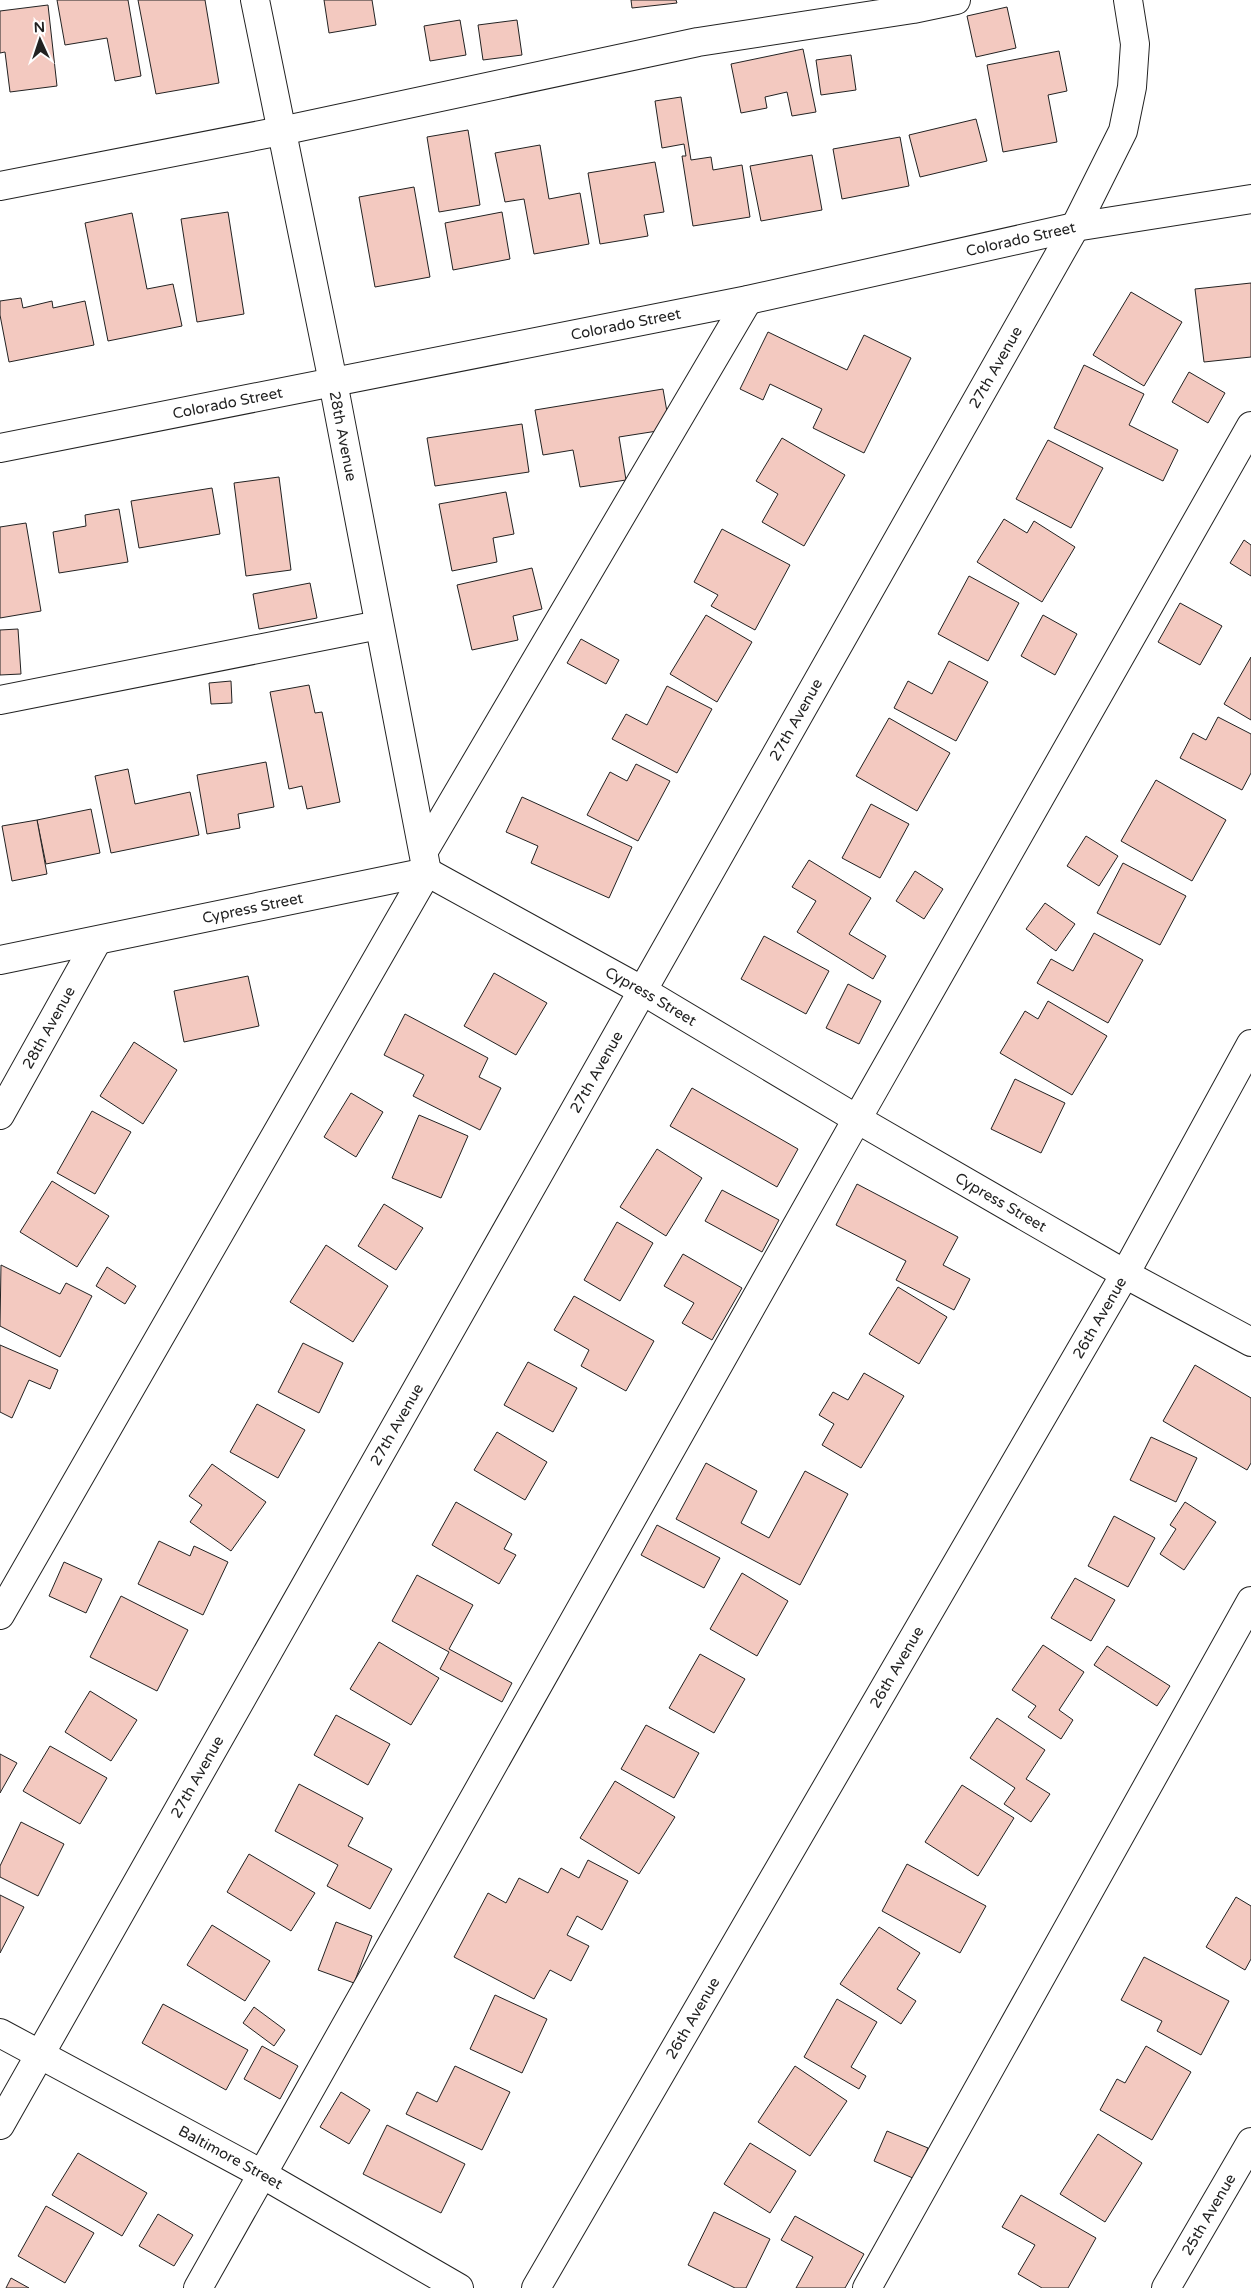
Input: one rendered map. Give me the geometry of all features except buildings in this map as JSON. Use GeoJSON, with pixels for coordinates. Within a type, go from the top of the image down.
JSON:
{"type":"FeatureCollection","features":[{"type":"Feature","properties":{"kind":"street","name":"28th Avenue"},"geometry":{"type":"LineString","coordinates":[[255,0],[333,382],[426,860]]}},
{"type":"Feature","properties":{"kind":"street"},"geometry":{"type":"LineString","coordinates":[[0,186],[281,131],[698,42],[914,9],[956,0]]}},
{"type":"Feature","properties":{"kind":"street","name":"27th Avenue"},"geometry":{"type":"LineString","coordinates":[[0,2126],[1075,227],[1122,131],[1132,87],[1134,44],[1128,0]]}},
{"type":"Feature","properties":{"kind":"street","name":"Colorado Street"},"geometry":{"type":"LineString","coordinates":[[0,448],[748,300],[1075,227],[1251,199]]}},
{"type":"Feature","properties":{"kind":"street"},"geometry":{"type":"LineString","coordinates":[[0,1615],[426,860],[748,300]]}},
{"type":"Feature","properties":{"kind":"street"},"geometry":{"type":"LineString","coordinates":[[198,2288],[857,1119],[1251,426]]}},
{"type":"Feature","properties":{"kind":"street"},"geometry":{"type":"LineString","coordinates":[[0,700],[379,625]]}},
{"type":"Feature","properties":{"kind":"street","name":"Cypress Street"},"geometry":{"type":"LineString","coordinates":[[0,960],[97,941],[426,860],[857,1119],[1125,1274],[1251,1342]]}},
{"type":"Feature","properties":{"kind":"street","name":"28th Avenue"},"geometry":{"type":"LineString","coordinates":[[0,1115],[97,941]]}},
{"type":"Feature","properties":{"kind":"street","name":"26th Avenue"},"geometry":{"type":"LineString","coordinates":[[536,2288],[1125,1274],[1251,1044]]}},
{"type":"Feature","properties":{"kind":"street"},"geometry":{"type":"LineString","coordinates":[[868,2288],[1251,1601]]}},
{"type":"Feature","properties":{"kind":"street","name":"Baltimore Street"},"geometry":{"type":"LineString","coordinates":[[0,2033],[262,2174],[459,2288]]}},
{"type":"Feature","properties":{"kind":"street","name":"25th Avenue"},"geometry":{"type":"LineString","coordinates":[[1166,2288],[1251,2142]]}}]}
